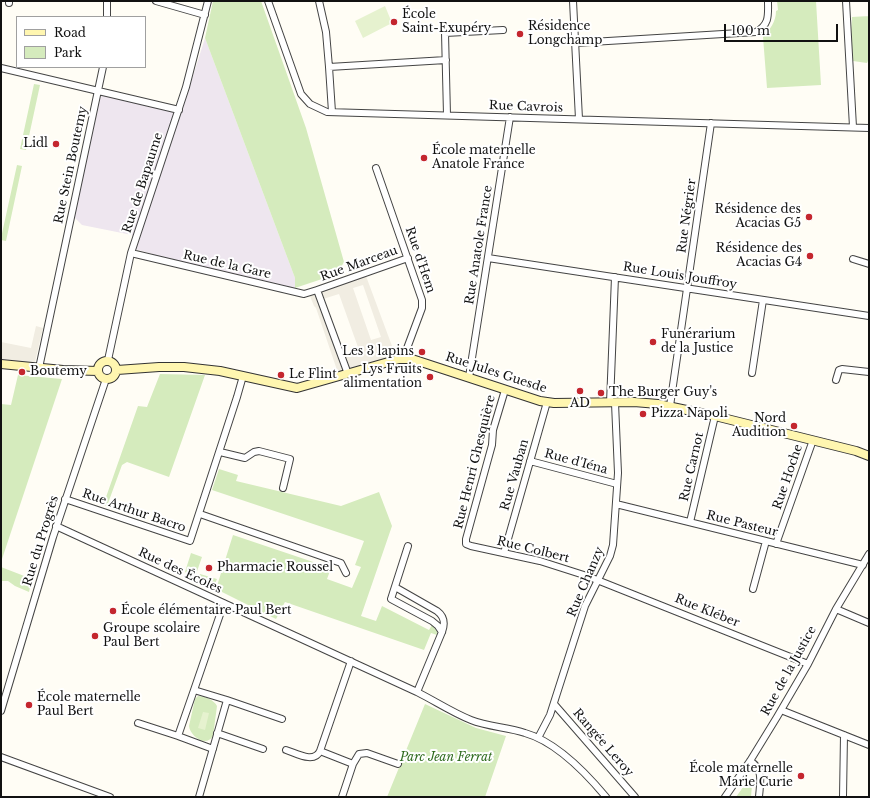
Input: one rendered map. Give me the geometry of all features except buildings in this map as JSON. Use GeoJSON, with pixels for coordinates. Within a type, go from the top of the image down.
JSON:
{"type":"FeatureCollection","features":[{"type":"Feature","properties":{"kind":"main road","name":"Rue Jules Guesde"},"geometry":{"type":"LineString","coordinates":[[117,370],[184,367],[220,371],[297,388],[403,359],[417,360],[505,390],[547,402],[644,402],[670,406],[813,440],[869,456]]}},
{"type":"Feature","properties":{"kind":"main road"},"geometry":{"type":"LineString","coordinates":[[108,360],[114,363],[117,370],[114,376],[106,379],[100,376],[98,371],[101,363],[108,360]]}},
{"type":"Feature","properties":{"kind":"main road"},"geometry":{"type":"LineString","coordinates":[[1,364],[63,370],[98,371]]}},
{"type":"Feature","properties":{"kind":"street"},"geometry":{"type":"LineString","coordinates":[[107,1],[107,16]]}},
{"type":"Feature","properties":{"kind":"street"},"geometry":{"type":"LineString","coordinates":[[156,1],[205,15]]}},
{"type":"Feature","properties":{"kind":"street","name":"Rue de Bapaume"},"geometry":{"type":"LineString","coordinates":[[108,360],[132,253],[192,68],[208,1]]}},
{"type":"Feature","properties":{"kind":"street","name":"Rue Cavrois"},"geometry":{"type":"LineString","coordinates":[[268,1],[301,94],[315,107],[332,112],[869,128]]}},
{"type":"Feature","properties":{"kind":"street"},"geometry":{"type":"LineString","coordinates":[[319,1],[326,32],[332,112]]}},
{"type":"Feature","properties":{"kind":"street"},"geometry":{"type":"LineString","coordinates":[[573,1],[579,120]]}},
{"type":"Feature","properties":{"kind":"street"},"geometry":{"type":"LineString","coordinates":[[575,43],[756,32],[766,23],[768,17],[768,1]]}},
{"type":"Feature","properties":{"kind":"street"},"geometry":{"type":"LineString","coordinates":[[846,1],[854,128]]}},
{"type":"Feature","properties":{"kind":"street"},"geometry":{"type":"LineString","coordinates":[[447,115],[445,33],[502,30]]}},
{"type":"Feature","properties":{"kind":"street"},"geometry":{"type":"LineString","coordinates":[[329,67],[446,60]]}},
{"type":"Feature","properties":{"kind":"street"},"geometry":{"type":"LineString","coordinates":[[1,68],[179,110]]}},
{"type":"Feature","properties":{"kind":"street","name":"Rue Stein Boutemy"},"geometry":{"type":"LineString","coordinates":[[38,368],[103,68]]}},
{"type":"Feature","properties":{"kind":"street","name":"Rue Anatole France"},"geometry":{"type":"LineString","coordinates":[[469,377],[510,117]]}},
{"type":"Feature","properties":{"kind":"street","name":"Rue Négrier"},"geometry":{"type":"LineString","coordinates":[[670,406],[712,123]]}},
{"type":"Feature","properties":{"kind":"street","name":"Rue d'Hem"},"geometry":{"type":"LineString","coordinates":[[376,168],[421,296],[422,304],[403,359]]}},
{"type":"Feature","properties":{"kind":"street","name":"Rue de la Gare"},"geometry":{"type":"LineString","coordinates":[[132,253],[302,294],[317,290]]}},
{"type":"Feature","properties":{"kind":"street","name":"Rue Marceau"},"geometry":{"type":"LineString","coordinates":[[317,290],[408,258]]}},
{"type":"Feature","properties":{"kind":"street","name":"Rue Louis Jouffroy"},"geometry":{"type":"LineString","coordinates":[[488,258],[869,316]]}},
{"type":"Feature","properties":{"kind":"street"},"geometry":{"type":"LineString","coordinates":[[853,259],[869,264]]}},
{"type":"Feature","properties":{"kind":"street","name":"Rue Chanzy"},"geometry":{"type":"LineString","coordinates":[[538,738],[549,719],[584,611],[610,556],[613,545],[618,473],[613,403],[614,277]]}},
{"type":"Feature","properties":{"kind":"street"},"geometry":{"type":"LineString","coordinates":[[317,290],[348,374]]}},
{"type":"Feature","properties":{"kind":"street"},"geometry":{"type":"LineString","coordinates":[[752,373],[763,300]]}},
{"type":"Feature","properties":{"kind":"street"},"geometry":{"type":"LineString","coordinates":[[836,380],[839,370],[842,369],[869,372]]}},
{"type":"Feature","properties":{"kind":"street","name":"Rue Arthur Bacro"},"geometry":{"type":"LineString","coordinates":[[65,499],[190,542],[220,452],[242,376]]}},
{"type":"Feature","properties":{"kind":"street","name":"Rue du Progrès"},"geometry":{"type":"LineString","coordinates":[[1,711],[56,526],[106,379]]}},
{"type":"Feature","properties":{"kind":"street","name":"Rue Henri Ghesquière"},"geometry":{"type":"LineString","coordinates":[[466,539],[492,445],[495,425],[505,390]]}},
{"type":"Feature","properties":{"kind":"street","name":"Rue Vauban"},"geometry":{"type":"LineString","coordinates":[[504,553],[547,402]]}},
{"type":"Feature","properties":{"kind":"street","name":"Rue Carnot"},"geometry":{"type":"LineString","coordinates":[[690,522],[715,416]]}},
{"type":"Feature","properties":{"kind":"street","name":"Rue Hoche"},"geometry":{"type":"LineString","coordinates":[[776,544],[813,440]]}},
{"type":"Feature","properties":{"kind":"street"},"geometry":{"type":"LineString","coordinates":[[220,452],[245,458],[254,452],[259,451],[290,459],[283,488]]}},
{"type":"Feature","properties":{"kind":"street","name":"Rue d'Iéna"},"geometry":{"type":"LineString","coordinates":[[530,461],[617,484]]}},
{"type":"Feature","properties":{"kind":"street","name":"Rue Pasteur"},"geometry":{"type":"LineString","coordinates":[[616,504],[863,565]]}},
{"type":"Feature","properties":{"kind":"street","name":"Rue Arthur Bacro"},"geometry":{"type":"LineString","coordinates":[[200,514],[341,563],[346,573]]}},
{"type":"Feature","properties":{"kind":"street","name":"Rue des Écoles"},"geometry":{"type":"LineString","coordinates":[[56,526],[426,696],[473,721],[521,731],[538,738],[578,765],[606,797]]}},
{"type":"Feature","properties":{"kind":"street","name":"Rue Colbert"},"geometry":{"type":"LineString","coordinates":[[466,539],[466,544],[471,546],[548,563],[598,580]]}},
{"type":"Feature","properties":{"kind":"street"},"geometry":{"type":"LineString","coordinates":[[753,589],[766,541]]}},
{"type":"Feature","properties":{"kind":"street"},"geometry":{"type":"LineString","coordinates":[[408,546],[391,599],[432,621],[442,632]]}},
{"type":"Feature","properties":{"kind":"street","name":"Rue de la Justice"},"geometry":{"type":"LineString","coordinates":[[725,797],[750,761],[781,710],[808,664],[836,609],[869,554]]}},
{"type":"Feature","properties":{"kind":"street","name":"Rue Kléber"},"geometry":{"type":"LineString","coordinates":[[598,580],[808,664]]}},
{"type":"Feature","properties":{"kind":"street"},"geometry":{"type":"LineString","coordinates":[[395,587],[440,613],[444,620],[442,632],[417,692]]}},
{"type":"Feature","properties":{"kind":"street"},"geometry":{"type":"LineString","coordinates":[[178,736],[224,604]]}},
{"type":"Feature","properties":{"kind":"street"},"geometry":{"type":"LineString","coordinates":[[836,609],[869,623]]}},
{"type":"Feature","properties":{"kind":"street"},"geometry":{"type":"LineString","coordinates":[[286,750],[311,758],[316,756],[320,751],[351,662]]}},
{"type":"Feature","properties":{"kind":"street"},"geometry":{"type":"LineString","coordinates":[[194,690],[282,719]]}},
{"type":"Feature","properties":{"kind":"street"},"geometry":{"type":"LineString","coordinates":[[199,797],[227,700]]}},
{"type":"Feature","properties":{"kind":"street","name":"Rangée Leroy"},"geometry":{"type":"LineString","coordinates":[[554,704],[635,797]]}},
{"type":"Feature","properties":{"kind":"street"},"geometry":{"type":"LineString","coordinates":[[781,710],[869,745]]}},
{"type":"Feature","properties":{"kind":"street"},"geometry":{"type":"LineString","coordinates":[[138,723],[213,749]]}},
{"type":"Feature","properties":{"kind":"street"},"geometry":{"type":"LineString","coordinates":[[217,733],[263,749]]}},
{"type":"Feature","properties":{"kind":"street"},"geometry":{"type":"LineString","coordinates":[[843,797],[844,735]]}},
{"type":"Feature","properties":{"kind":"street"},"geometry":{"type":"LineString","coordinates":[[320,751],[353,764]]}},
{"type":"Feature","properties":{"kind":"street"},"geometry":{"type":"LineString","coordinates":[[342,797],[353,764],[359,754],[367,753],[398,764]]}},
{"type":"Feature","properties":{"kind":"street"},"geometry":{"type":"LineString","coordinates":[[1,757],[110,797]]}},
{"type":"Feature","properties":{"kind":"street"},"geometry":{"type":"LineString","coordinates":[[750,761],[759,769],[759,797]]}},
{"type":"Feature","properties":{"kind":"shaded area"},"geometry":{"type":"Polygon","coordinates":[[[205,38],[295,278],[295,288],[166,258],[135,249],[132,235],[82,225],[74,217],[101,95],[182,111],[205,38]]]}},
{"type":"Feature","properties":{"kind":"shaded area"},"geometry":{"type":"Polygon","coordinates":[[[366,276],[392,346],[391,348],[394,356],[338,373],[316,308],[310,296],[366,276]],[[363,285],[353,288],[371,340],[381,337],[363,285]],[[339,294],[323,299],[343,356],[359,350],[339,294]]]}},
{"type":"Feature","properties":{"kind":"shaded area"},"geometry":{"type":"Polygon","coordinates":[[[36,326],[43,328],[35,362],[32,363],[1,359],[1,342],[31,348],[36,326]]]}},
{"type":"Feature","properties":{"kind":"green space"},"geometry":{"type":"Polygon","coordinates":[[[213,1],[261,1],[306,128],[344,262],[337,274],[295,288],[295,278],[205,38],[213,1]]]}},
{"type":"Feature","properties":{"kind":"green space"},"geometry":{"type":"Polygon","coordinates":[[[777,1],[816,1],[821,85],[767,88],[763,37],[774,22],[776,11],[778,10],[777,1]]]}},
{"type":"Feature","properties":{"kind":"green space"},"geometry":{"type":"Polygon","coordinates":[[[385,6],[392,23],[363,38],[355,21],[385,6]]]}},
{"type":"Feature","properties":{"kind":"green space"},"geometry":{"type":"Polygon","coordinates":[[[869,16],[869,59],[867,63],[853,61],[851,33],[852,17],[869,16]]]}},
{"type":"Feature","properties":{"kind":"green space"},"geometry":{"type":"Polygon","coordinates":[[[34,84],[40,85],[26,150],[20,149],[34,84]]]}},
{"type":"Feature","properties":{"kind":"green space"},"geometry":{"type":"Polygon","coordinates":[[[17,165],[22,166],[6,241],[1,240],[1,238],[17,165]]]}},
{"type":"Feature","properties":{"kind":"green space"},"geometry":{"type":"Polygon","coordinates":[[[160,374],[205,375],[169,477],[127,462],[122,465],[107,506],[86,499],[87,494],[105,500],[138,406],[147,407],[160,374]]]}},
{"type":"Feature","properties":{"kind":"green space"},"geometry":{"type":"Polygon","coordinates":[[[18,375],[62,379],[1,562],[1,404],[11,405],[18,375]]]}},
{"type":"Feature","properties":{"kind":"green space"},"geometry":{"type":"Polygon","coordinates":[[[219,469],[238,475],[236,481],[341,506],[379,492],[392,526],[361,616],[376,621],[382,606],[429,630],[432,625],[437,631],[437,635],[431,633],[424,650],[285,602],[276,619],[216,589],[233,535],[331,568],[327,579],[352,588],[361,567],[355,565],[364,541],[212,490],[219,469]]]}},
{"type":"Feature","properties":{"kind":"green space"},"geometry":{"type":"Polygon","coordinates":[[[191,553],[202,557],[195,577],[185,572],[191,553]]]}},
{"type":"Feature","properties":{"kind":"green space"},"geometry":{"type":"Polygon","coordinates":[[[1,567],[32,579],[29,592],[8,581],[1,581],[1,567]]]}},
{"type":"Feature","properties":{"kind":"green space"},"geometry":{"type":"Polygon","coordinates":[[[200,574],[217,579],[214,586],[198,579],[200,574]]]}},
{"type":"Feature","properties":{"kind":"green space"},"geometry":{"type":"Polygon","coordinates":[[[198,696],[209,699],[217,706],[213,736],[206,741],[195,737],[189,726],[195,699],[198,696]]]}},
{"type":"Feature","properties":{"kind":"green space","name":"Parc Jean Ferrat"},"geometry":{"type":"Polygon","coordinates":[[[425,704],[476,728],[506,736],[485,797],[387,797],[425,704]]]}},
{"type":"Feature","properties":{"kind":"green space"},"geometry":{"type":"Polygon","coordinates":[[[203,712],[209,713],[205,730],[198,728],[203,712]]]}},
{"type":"Feature","properties":{"kind":"green space"},"geometry":{"type":"Polygon","coordinates":[[[746,783],[752,785],[751,797],[736,797],[746,783]]]}},
{"type":"Feature","properties":{"kind":"place","name":"École Saint-Exupéry"},"geometry":{"type":"Point","coordinates":[394,22]}},
{"type":"Feature","properties":{"kind":"place","name":"Résidence Longchamp"},"geometry":{"type":"Point","coordinates":[520,34]}},
{"type":"Feature","properties":{"kind":"place","name":"Lidl"},"geometry":{"type":"Point","coordinates":[56,144]}},
{"type":"Feature","properties":{"kind":"place","name":"École maternelle Anatole France"},"geometry":{"type":"Point","coordinates":[424,158]}},
{"type":"Feature","properties":{"kind":"place","name":"Résidence des Acacias G5"},"geometry":{"type":"Point","coordinates":[809,217]}},
{"type":"Feature","properties":{"kind":"place","name":"Résidence des Acacias G4"},"geometry":{"type":"Point","coordinates":[810,256]}},
{"type":"Feature","properties":{"kind":"place","name":"Funérarium de la Justice"},"geometry":{"type":"Point","coordinates":[653,342]}},
{"type":"Feature","properties":{"kind":"place","name":"Les 3 lapins"},"geometry":{"type":"Point","coordinates":[422,352]}},
{"type":"Feature","properties":{"kind":"place","name":"Boutemy"},"geometry":{"type":"Point","coordinates":[22,372]}},
{"type":"Feature","properties":{"kind":"place","name":"Le Flint"},"geometry":{"type":"Point","coordinates":[281,375]}},
{"type":"Feature","properties":{"kind":"place","name":"Lys Fruits alimentation"},"geometry":{"type":"Point","coordinates":[430,377]}},
{"type":"Feature","properties":{"kind":"place","name":"AD"},"geometry":{"type":"Point","coordinates":[580,391]}},
{"type":"Feature","properties":{"kind":"place","name":"The Burger Guy's"},"geometry":{"type":"Point","coordinates":[601,393]}},
{"type":"Feature","properties":{"kind":"place","name":"Pizza Napoli"},"geometry":{"type":"Point","coordinates":[643,414]}},
{"type":"Feature","properties":{"kind":"place","name":"Nord Audition"},"geometry":{"type":"Point","coordinates":[794,426]}},
{"type":"Feature","properties":{"kind":"place","name":"Pharmacie Roussel"},"geometry":{"type":"Point","coordinates":[209,568]}},
{"type":"Feature","properties":{"kind":"place","name":"École élémentaire Paul Bert"},"geometry":{"type":"Point","coordinates":[113,611]}},
{"type":"Feature","properties":{"kind":"place","name":"Groupe scolaire Paul Bert"},"geometry":{"type":"Point","coordinates":[95,636]}},
{"type":"Feature","properties":{"kind":"place","name":"École maternelle Paul Bert"},"geometry":{"type":"Point","coordinates":[29,705]}},
{"type":"Feature","properties":{"kind":"place","name":"École maternelle Marie Curie"},"geometry":{"type":"Point","coordinates":[801,776]}}]}
